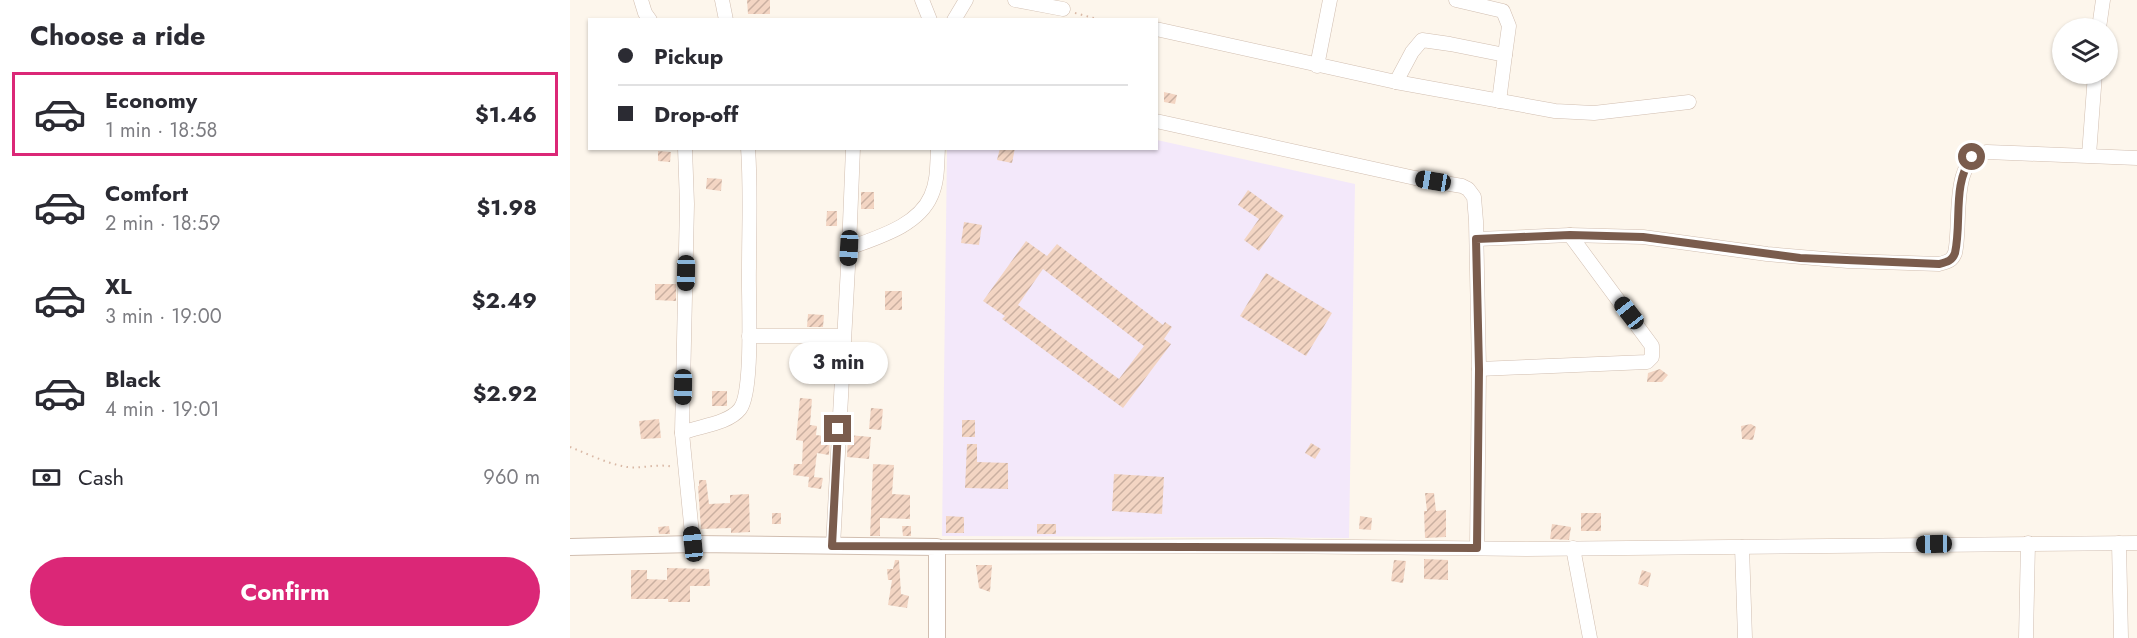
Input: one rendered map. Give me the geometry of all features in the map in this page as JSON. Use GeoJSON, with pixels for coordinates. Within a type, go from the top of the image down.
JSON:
{"type":"FeatureCollection","features":[{"type":"Feature","properties":{"kind":"street"},"geometry":{"type":"LineString","coordinates":[[641,0],[649,18]]}},
{"type":"Feature","properties":{"kind":"street"},"geometry":{"type":"LineString","coordinates":[[722,0],[726,18]]}},
{"type":"Feature","properties":{"kind":"street"},"geometry":{"type":"LineString","coordinates":[[922,0],[929,18]]}},
{"type":"Feature","properties":{"kind":"street"},"geometry":{"type":"LineString","coordinates":[[955,18],[966,0]]}},
{"type":"Feature","properties":{"kind":"street"},"geometry":{"type":"LineString","coordinates":[[1015,0],[1063,9]]}},
{"type":"Feature","properties":{"kind":"street"},"geometry":{"type":"LineString","coordinates":[[1317,66],[1330,0]]}},
{"type":"Feature","properties":{"kind":"street"},"geometry":{"type":"LineString","coordinates":[[1456,0],[1503,11],[1509,26],[1499,101]]}},
{"type":"Feature","properties":{"kind":"street"},"geometry":{"type":"LineString","coordinates":[[2100,18],[2103,0]]}},
{"type":"Feature","properties":{"kind":"street"},"geometry":{"type":"LineString","coordinates":[[1158,29],[1396,82],[1571,113],[1594,113],[1689,102]]}},
{"type":"Feature","properties":{"kind":"street"},"geometry":{"type":"LineString","coordinates":[[1396,82],[1422,40],[1505,55]]}},
{"type":"Feature","properties":{"kind":"street"},"geometry":{"type":"LineString","coordinates":[[2089,155],[2094,84]]}},
{"type":"Feature","properties":{"kind":"street"},"geometry":{"type":"LineString","coordinates":[[1158,121],[1415,178],[1462,186],[1472,192],[1476,239],[1479,369],[1477,548]]}},
{"type":"Feature","properties":{"kind":"street"},"geometry":{"type":"LineString","coordinates":[[685,150],[687,204],[682,433],[693,544]]}},
{"type":"Feature","properties":{"kind":"street"},"geometry":{"type":"LineString","coordinates":[[682,433],[727,419],[740,409],[746,395],[751,178],[748,150]]}},
{"type":"Feature","properties":{"kind":"street"},"geometry":{"type":"LineString","coordinates":[[832,546],[853,150]]}},
{"type":"Feature","properties":{"kind":"street"},"geometry":{"type":"LineString","coordinates":[[849,248],[898,228],[917,216],[932,195],[938,150]]}},
{"type":"Feature","properties":{"kind":"street"},"geometry":{"type":"LineString","coordinates":[[1476,239],[1570,235],[1643,237],[1800,258],[1939,264],[1948,262],[1955,253],[1961,182],[1964,170],[1972,157],[1987,152],[2137,158]]}},
{"type":"Feature","properties":{"kind":"street"},"geometry":{"type":"LineString","coordinates":[[1479,369],[1647,362],[1652,357],[1652,346],[1570,235]]}},
{"type":"Feature","properties":{"kind":"street"},"geometry":{"type":"LineString","coordinates":[[749,336],[843,336]]}},
{"type":"Feature","properties":{"kind":"street"},"geometry":{"type":"LineString","coordinates":[[2026,638],[2028,543]]}},
{"type":"Feature","properties":{"kind":"street"},"geometry":{"type":"LineString","coordinates":[[2119,543],[2121,638]]}},
{"type":"Feature","properties":{"kind":"street"},"geometry":{"type":"LineString","coordinates":[[570,547],[693,544],[937,547],[1573,548],[2137,543]]}},
{"type":"Feature","properties":{"kind":"street"},"geometry":{"type":"LineString","coordinates":[[1742,546],[1745,638]]}},
{"type":"Feature","properties":{"kind":"street"},"geometry":{"type":"LineString","coordinates":[[937,547],[937,638]]}},
{"type":"Feature","properties":{"kind":"street"},"geometry":{"type":"LineString","coordinates":[[1573,548],[1590,638]]}},
{"type":"Feature","properties":{"kind":"path"},"geometry":{"type":"LineString","coordinates":[[1063,9],[1094,18]]}},
{"type":"Feature","properties":{"kind":"path"},"geometry":{"type":"LineString","coordinates":[[570,447],[619,466],[635,468],[663,465],[686,471]]}},
{"type":"Feature","properties":{"kind":"shaded area"},"geometry":{"type":"Polygon","coordinates":[[[1158,140],[1355,184],[1349,538],[942,536],[947,150],[1158,150],[1158,140]]]}},
{"type":"Feature","properties":{"kind":"building"},"geometry":{"type":"Polygon","coordinates":[[[747,0],[770,0],[770,14],[748,14],[747,0]]]}},
{"type":"Feature","properties":{"kind":"building"},"geometry":{"type":"Polygon","coordinates":[[[1164,92],[1177,95],[1175,104],[1164,102],[1164,92]]]}},
{"type":"Feature","properties":{"kind":"building"},"geometry":{"type":"Polygon","coordinates":[[[1000,150],[1015,150],[1012,163],[997,160],[1000,150]]]}},
{"type":"Feature","properties":{"kind":"building"},"geometry":{"type":"Polygon","coordinates":[[[658,151],[671,152],[670,162],[658,161],[658,151]]]}},
{"type":"Feature","properties":{"kind":"building"},"geometry":{"type":"Polygon","coordinates":[[[707,178],[722,179],[721,191],[706,189],[707,178]]]}},
{"type":"Feature","properties":{"kind":"building"},"geometry":{"type":"Polygon","coordinates":[[[1248,190],[1284,216],[1259,251],[1244,240],[1259,219],[1238,205],[1248,190]]]}},
{"type":"Feature","properties":{"kind":"building"},"geometry":{"type":"Polygon","coordinates":[[[861,192],[874,192],[874,209],[861,209],[861,192]]]}},
{"type":"Feature","properties":{"kind":"building"},"geometry":{"type":"Polygon","coordinates":[[[827,211],[837,211],[837,226],[826,226],[827,211]]]}},
{"type":"Feature","properties":{"kind":"building"},"geometry":{"type":"Polygon","coordinates":[[[964,222],[982,225],[979,245],[961,243],[964,222]]]}},
{"type":"Feature","properties":{"kind":"building"},"geometry":{"type":"Polygon","coordinates":[[[1026,241],[1047,256],[1057,244],[1163,325],[1165,322],[1172,327],[1164,339],[1171,344],[1123,408],[1002,319],[1005,316],[983,301],[1026,241]],[[1043,269],[1018,305],[1119,379],[1144,346],[1043,269]]]}},
{"type":"Feature","properties":{"kind":"building"},"geometry":{"type":"Polygon","coordinates":[[[1266,273],[1332,313],[1306,356],[1240,316],[1266,273]]]}},
{"type":"Feature","properties":{"kind":"building"},"geometry":{"type":"Polygon","coordinates":[[[655,284],[676,284],[676,301],[655,300],[655,284]]]}},
{"type":"Feature","properties":{"kind":"building"},"geometry":{"type":"Polygon","coordinates":[[[885,291],[902,291],[902,310],[885,310],[885,291]]]}},
{"type":"Feature","properties":{"kind":"building"},"geometry":{"type":"Polygon","coordinates":[[[808,314],[824,315],[823,327],[807,327],[808,314]]]}},
{"type":"Feature","properties":{"kind":"building"},"geometry":{"type":"Polygon","coordinates":[[[852,358],[861,359],[859,376],[851,375],[852,358]]]}},
{"type":"Feature","properties":{"kind":"building"},"geometry":{"type":"Polygon","coordinates":[[[1660,369],[1668,375],[1662,382],[1647,382],[1648,373],[1660,369]]]}},
{"type":"Feature","properties":{"kind":"building"},"geometry":{"type":"Polygon","coordinates":[[[814,372],[815,384],[805,384],[804,373],[814,372]]]}},
{"type":"Feature","properties":{"kind":"building"},"geometry":{"type":"Polygon","coordinates":[[[712,391],[727,391],[727,406],[712,406],[712,391]]]}},
{"type":"Feature","properties":{"kind":"building"},"geometry":{"type":"Polygon","coordinates":[[[800,398],[812,399],[810,425],[817,426],[816,435],[830,437],[829,455],[817,453],[814,477],[823,478],[821,489],[808,487],[809,477],[793,475],[794,464],[802,464],[803,441],[796,440],[800,398]]]}},
{"type":"Feature","properties":{"kind":"building"},"geometry":{"type":"Polygon","coordinates":[[[871,408],[883,409],[881,430],[869,429],[871,408]]]}},
{"type":"Feature","properties":{"kind":"building"},"geometry":{"type":"Polygon","coordinates":[[[659,419],[661,438],[641,439],[639,421],[659,419]]]}},
{"type":"Feature","properties":{"kind":"building"},"geometry":{"type":"Polygon","coordinates":[[[962,420],[975,420],[975,437],[962,437],[962,420]]]}},
{"type":"Feature","properties":{"kind":"building"},"geometry":{"type":"Polygon","coordinates":[[[1751,424],[1756,427],[1753,440],[1742,439],[1741,426],[1751,424]]]}},
{"type":"Feature","properties":{"kind":"building"},"geometry":{"type":"Polygon","coordinates":[[[848,435],[871,437],[869,459],[847,457],[848,435]]]}},
{"type":"Feature","properties":{"kind":"building"},"geometry":{"type":"Polygon","coordinates":[[[1311,443],[1321,449],[1315,459],[1305,453],[1311,443]]]}},
{"type":"Feature","properties":{"kind":"building"},"geometry":{"type":"Polygon","coordinates":[[[967,444],[977,444],[977,462],[1008,463],[1008,489],[965,488],[967,444]]]}},
{"type":"Feature","properties":{"kind":"building"},"geometry":{"type":"Polygon","coordinates":[[[873,464],[894,465],[892,494],[910,495],[910,519],[880,518],[880,536],[870,536],[873,464]]]}},
{"type":"Feature","properties":{"kind":"building"},"geometry":{"type":"Polygon","coordinates":[[[1114,474],[1164,477],[1162,514],[1112,511],[1114,474]]]}},
{"type":"Feature","properties":{"kind":"building"},"geometry":{"type":"Polygon","coordinates":[[[699,480],[706,480],[709,504],[730,503],[730,495],[749,494],[750,532],[731,533],[731,528],[701,529],[699,480]]]}},
{"type":"Feature","properties":{"kind":"building"},"geometry":{"type":"Polygon","coordinates":[[[1425,493],[1434,493],[1436,511],[1446,510],[1446,537],[1425,538],[1424,511],[1427,511],[1425,493]]]}},
{"type":"Feature","properties":{"kind":"building"},"geometry":{"type":"Polygon","coordinates":[[[772,513],[781,513],[781,524],[772,524],[772,513]]]}},
{"type":"Feature","properties":{"kind":"building"},"geometry":{"type":"Polygon","coordinates":[[[1581,513],[1601,513],[1601,531],[1581,531],[1581,513]]]}},
{"type":"Feature","properties":{"kind":"building"},"geometry":{"type":"Polygon","coordinates":[[[946,516],[964,517],[964,533],[946,533],[946,516]]]}},
{"type":"Feature","properties":{"kind":"building"},"geometry":{"type":"Polygon","coordinates":[[[1360,516],[1372,518],[1371,530],[1359,529],[1360,516]]]}},
{"type":"Feature","properties":{"kind":"building"},"geometry":{"type":"Polygon","coordinates":[[[1037,524],[1056,524],[1056,534],[1037,534],[1037,524]]]}},
{"type":"Feature","properties":{"kind":"building"},"geometry":{"type":"Polygon","coordinates":[[[1552,524],[1571,527],[1569,540],[1550,539],[1552,524]]]}},
{"type":"Feature","properties":{"kind":"building"},"geometry":{"type":"Polygon","coordinates":[[[669,526],[670,534],[659,534],[658,527],[669,526]]]}},
{"type":"Feature","properties":{"kind":"building"},"geometry":{"type":"Polygon","coordinates":[[[902,526],[911,526],[911,536],[903,536],[902,526]]]}},
{"type":"Feature","properties":{"kind":"building"},"geometry":{"type":"Polygon","coordinates":[[[1424,559],[1448,560],[1448,580],[1424,579],[1424,559]]]}},
{"type":"Feature","properties":{"kind":"building"},"geometry":{"type":"Polygon","coordinates":[[[895,560],[899,560],[901,594],[909,596],[907,608],[888,605],[892,580],[888,580],[887,569],[893,569],[895,560]]]}},
{"type":"Feature","properties":{"kind":"building"},"geometry":{"type":"Polygon","coordinates":[[[1394,560],[1406,561],[1403,583],[1391,581],[1394,560]]]}},
{"type":"Feature","properties":{"kind":"building"},"geometry":{"type":"Polygon","coordinates":[[[976,565],[992,565],[990,592],[979,588],[976,565]]]}},
{"type":"Feature","properties":{"kind":"building"},"geometry":{"type":"Polygon","coordinates":[[[667,568],[709,569],[710,586],[690,586],[690,602],[668,602],[668,599],[631,599],[631,570],[647,570],[647,579],[667,580],[667,568]]]}},
{"type":"Feature","properties":{"kind":"building"},"geometry":{"type":"Polygon","coordinates":[[[1642,570],[1651,573],[1648,587],[1638,584],[1642,570]]]}},
{"type":"Feature","properties":{"kind":"route"},"geometry":{"type":"LineString","coordinates":[[838,429],[832,546],[1477,548],[1479,369],[1476,239],[1570,235],[1643,237],[1800,258],[1939,264],[1948,262],[1955,253],[1961,182],[1964,170],[1972,157]]}}]}
